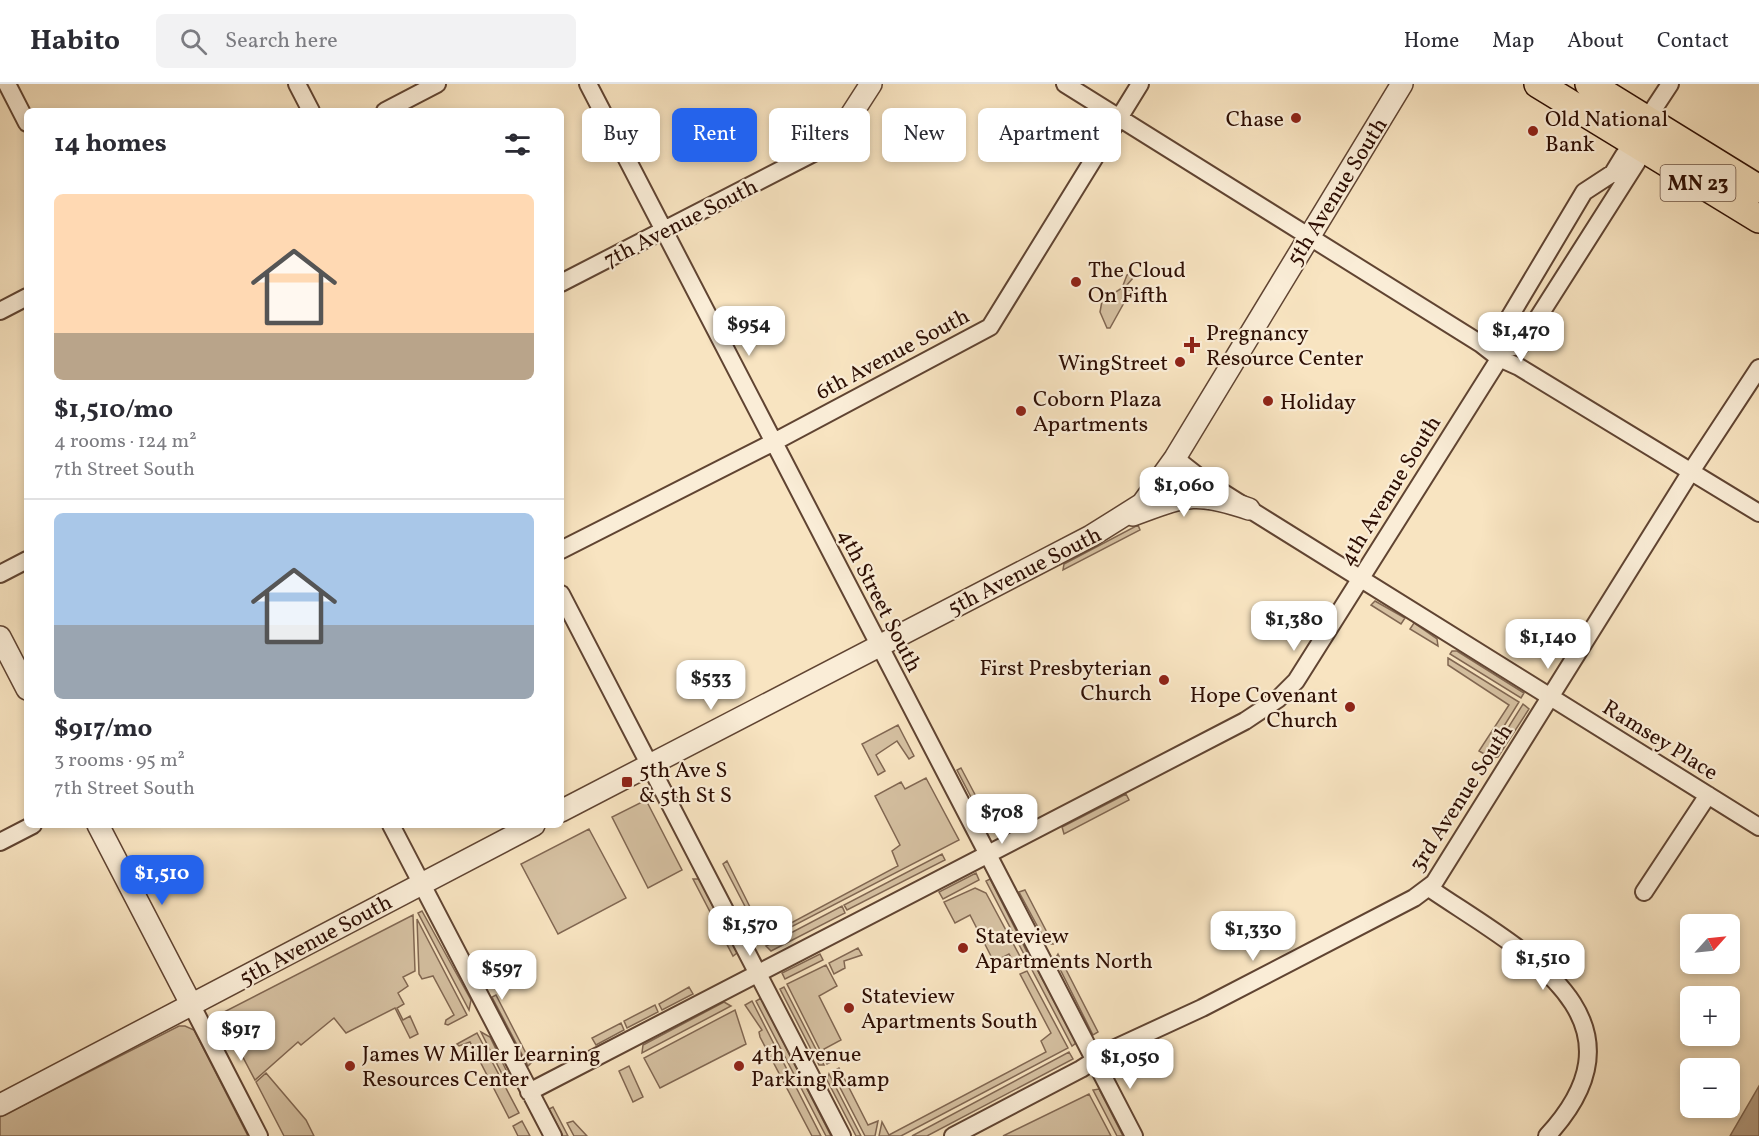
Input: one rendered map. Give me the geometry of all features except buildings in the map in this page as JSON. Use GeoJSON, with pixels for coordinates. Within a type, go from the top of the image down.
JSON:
{"type":"FeatureCollection","features":[{"type":"Feature","properties":{"kind":"highway","name":"MN 23"},"geometry":{"type":"LineString","coordinates":[[1538,84],[1636,149],[1759,219]]}},
{"type":"Feature","properties":{"kind":"highway","name":"MN 23"},"geometry":{"type":"LineString","coordinates":[[1590,84],[1759,189]]}},
{"type":"Feature","properties":{"kind":"street"},"geometry":{"type":"LineString","coordinates":[[7,84],[24,117]]}},
{"type":"Feature","properties":{"kind":"street"},"geometry":{"type":"LineString","coordinates":[[297,84],[309,108]]}},
{"type":"Feature","properties":{"kind":"street"},"geometry":{"type":"LineString","coordinates":[[391,108],[437,84]]}},
{"type":"Feature","properties":{"kind":"street","name":"4th Street South"},"geometry":{"type":"LineString","coordinates":[[588,84],[1134,1136]]}},
{"type":"Feature","properties":{"kind":"street","name":"7th Avenue South"},"geometry":{"type":"LineString","coordinates":[[856,108],[871,84]]}},
{"type":"Feature","properties":{"kind":"street"},"geometry":{"type":"LineString","coordinates":[[1065,84],[1104,108]]}},
{"type":"Feature","properties":{"kind":"street","name":"6th Avenue South"},"geometry":{"type":"LineString","coordinates":[[1121,114],[1140,84]]}},
{"type":"Feature","properties":{"kind":"street","name":"5th Avenue South"},"geometry":{"type":"LineString","coordinates":[[564,809],[1121,519],[1142,504],[1174,458],[1402,84]]}},
{"type":"Feature","properties":{"kind":"street"},"geometry":{"type":"LineString","coordinates":[[1647,119],[1670,84]]}},
{"type":"Feature","properties":{"kind":"street"},"geometry":{"type":"LineString","coordinates":[[1121,118],[1308,237],[1481,344],[1503,353],[1519,367],[1759,513]]}},
{"type":"Feature","properties":{"kind":"street"},"geometry":{"type":"LineString","coordinates":[[1503,353],[1500,333],[1584,192],[1613,173],[1624,155],[1636,149]]}},
{"type":"Feature","properties":{"kind":"street","name":"4th Avenue South"},"geometry":{"type":"LineString","coordinates":[[529,1092],[1270,706],[1296,681],[1503,353],[1520,346],[1637,162],[1636,149]]}},
{"type":"Feature","properties":{"kind":"street","name":"7th Avenue South"},"geometry":{"type":"LineString","coordinates":[[564,281],[797,162]]}},
{"type":"Feature","properties":{"kind":"street","name":"6th Avenue South"},"geometry":{"type":"LineString","coordinates":[[564,548],[774,442],[990,327],[1091,162]]}},
{"type":"Feature","properties":{"kind":"street"},"geometry":{"type":"LineString","coordinates":[[0,311],[24,299]]}},
{"type":"Feature","properties":{"kind":"street","name":"3rd Avenue South"},"geometry":{"type":"LineString","coordinates":[[953,1136],[1095,1060],[1414,898],[1429,888],[1438,878],[1552,697],[1690,473],[1759,369]]}},
{"type":"Feature","properties":{"kind":"street","name":"Ramsey Place"},"geometry":{"type":"LineString","coordinates":[[1174,458],[1203,480],[1249,509],[1759,826]]}},
{"type":"Feature","properties":{"kind":"street"},"geometry":{"type":"LineString","coordinates":[[1121,519],[1169,502],[1196,496],[1224,501],[1249,509]]}},
{"type":"Feature","properties":{"kind":"street"},"geometry":{"type":"LineString","coordinates":[[0,574],[24,562]]}},
{"type":"Feature","properties":{"kind":"street"},"geometry":{"type":"LineString","coordinates":[[564,600],[842,1136]]}},
{"type":"Feature","properties":{"kind":"street"},"geometry":{"type":"LineString","coordinates":[[0,637],[24,683]]}},
{"type":"Feature","properties":{"kind":"street"},"geometry":{"type":"LineString","coordinates":[[1644,892],[1708,795]]}},
{"type":"Feature","properties":{"kind":"street"},"geometry":{"type":"LineString","coordinates":[[0,842],[27,828]]}},
{"type":"Feature","properties":{"kind":"street"},"geometry":{"type":"LineString","coordinates":[[100,828],[260,1136]]}},
{"type":"Feature","properties":{"kind":"street"},"geometry":{"type":"LineString","coordinates":[[393,828],[553,1136]]}},
{"type":"Feature","properties":{"kind":"street","name":"5th Avenue South"},"geometry":{"type":"LineString","coordinates":[[0,1104],[528,828]]}},
{"type":"Feature","properties":{"kind":"street"},"geometry":{"type":"LineString","coordinates":[[1429,888],[1535,961],[1563,987],[1578,1012],[1588,1045],[1587,1069],[1572,1105],[1546,1136]]}},
{"type":"Feature","properties":{"kind":"shaded area"},"geometry":{"type":"Polygon","coordinates":[[[1133,272],[1133,278],[1127,285],[1130,292],[1110,328],[1107,328],[1100,312],[1102,301],[1122,288],[1127,275],[1133,272]]]}},
{"type":"Feature","properties":{"kind":"shaded area"},"geometry":{"type":"Polygon","coordinates":[[[1138,525],[1140,530],[1063,570],[1064,564],[1138,525]]]}},
{"type":"Feature","properties":{"kind":"shaded area"},"geometry":{"type":"Polygon","coordinates":[[[1375,601],[1405,618],[1401,624],[1371,605],[1375,601]]]}},
{"type":"Feature","properties":{"kind":"shaded area"},"geometry":{"type":"Polygon","coordinates":[[[1414,623],[1437,639],[1438,646],[1410,629],[1414,623]]]}},
{"type":"Feature","properties":{"kind":"shaded area"},"geometry":{"type":"Polygon","coordinates":[[[1452,651],[1457,651],[1524,693],[1521,698],[1450,654],[1452,651]]]}},
{"type":"Feature","properties":{"kind":"shaded area"},"geometry":{"type":"Polygon","coordinates":[[[1448,658],[1519,702],[1486,755],[1479,751],[1509,705],[1448,665],[1448,658]]]}},
{"type":"Feature","properties":{"kind":"shaded area"},"geometry":{"type":"Polygon","coordinates":[[[1523,704],[1529,709],[1498,757],[1489,758],[1523,704]]]}},
{"type":"Feature","properties":{"kind":"shaded area"},"geometry":{"type":"Polygon","coordinates":[[[898,725],[914,756],[909,759],[897,741],[876,755],[885,771],[878,775],[862,744],[898,725]]]}},
{"type":"Feature","properties":{"kind":"shaded area"},"geometry":{"type":"Polygon","coordinates":[[[961,768],[990,823],[985,824],[957,770],[961,768]]]}},
{"type":"Feature","properties":{"kind":"shaded area"},"geometry":{"type":"Polygon","coordinates":[[[926,778],[959,840],[768,939],[771,917],[778,930],[898,866],[892,851],[900,845],[875,796],[901,782],[905,789],[926,778]]]}},
{"type":"Feature","properties":{"kind":"shaded area"},"geometry":{"type":"Polygon","coordinates":[[[1126,794],[1129,800],[1064,834],[1062,827],[1126,794]]]}},
{"type":"Feature","properties":{"kind":"shaded area"},"geometry":{"type":"Polygon","coordinates":[[[646,800],[682,870],[648,888],[612,817],[646,800]]]}},
{"type":"Feature","properties":{"kind":"shaded area"},"geometry":{"type":"Polygon","coordinates":[[[589,829],[626,898],[558,934],[521,864],[589,829]]]}},
{"type":"Feature","properties":{"kind":"shaded area"},"geometry":{"type":"Polygon","coordinates":[[[942,854],[945,860],[847,910],[844,905],[942,854]]]}},
{"type":"Feature","properties":{"kind":"shaded area"},"geometry":{"type":"Polygon","coordinates":[[[727,861],[757,921],[768,916],[763,941],[723,864],[727,861]]]}},
{"type":"Feature","properties":{"kind":"shaded area"},"geometry":{"type":"Polygon","coordinates":[[[976,873],[979,880],[943,899],[939,892],[976,873]]]}},
{"type":"Feature","properties":{"kind":"shaded area"},"geometry":{"type":"Polygon","coordinates":[[[693,879],[699,879],[737,953],[733,956],[693,879]]]}},
{"type":"Feature","properties":{"kind":"shaded area"},"geometry":{"type":"Polygon","coordinates":[[[990,879],[1028,954],[1027,960],[986,881],[990,879]]]}},
{"type":"Feature","properties":{"kind":"shaded area"},"geometry":{"type":"Polygon","coordinates":[[[975,888],[986,893],[1023,962],[1016,966],[1009,954],[994,962],[970,915],[955,923],[944,902],[975,888]]]}},
{"type":"Feature","properties":{"kind":"shaded area"},"geometry":{"type":"Polygon","coordinates":[[[1025,890],[1053,944],[1047,944],[1019,892],[1025,890]]]}},
{"type":"Feature","properties":{"kind":"shaded area"},"geometry":{"type":"Polygon","coordinates":[[[842,906],[845,913],[771,951],[766,946],[842,906]]]}},
{"type":"Feature","properties":{"kind":"shaded area"},"geometry":{"type":"Polygon","coordinates":[[[422,911],[471,1000],[469,1010],[418,913],[422,911]]]}},
{"type":"Feature","properties":{"kind":"shaded area"},"geometry":{"type":"Polygon","coordinates":[[[413,915],[415,971],[403,977],[408,986],[398,993],[404,1004],[397,1008],[403,1020],[410,1016],[418,1034],[410,1038],[395,1008],[346,1033],[334,1018],[301,1045],[298,1042],[255,1080],[220,1014],[413,915]]]}},
{"type":"Feature","properties":{"kind":"shaded area"},"geometry":{"type":"Polygon","coordinates":[[[417,919],[467,1015],[448,1025],[445,1024],[446,1020],[454,1015],[433,976],[422,979],[419,974],[417,919]]]}},
{"type":"Feature","properties":{"kind":"shaded area"},"geometry":{"type":"Polygon","coordinates":[[[858,948],[862,955],[844,961],[845,968],[834,974],[829,963],[858,948]]]}},
{"type":"Feature","properties":{"kind":"shaded area"},"geometry":{"type":"Polygon","coordinates":[[[820,954],[823,960],[785,979],[782,973],[820,954]]]}},
{"type":"Feature","properties":{"kind":"shaded area"},"geometry":{"type":"Polygon","coordinates":[[[1058,954],[1098,1032],[1093,1035],[1055,959],[1058,954]]]}},
{"type":"Feature","properties":{"kind":"shaded area"},"geometry":{"type":"Polygon","coordinates":[[[826,965],[837,986],[819,996],[841,1040],[824,1049],[831,1062],[827,1064],[787,984],[826,965]]]}},
{"type":"Feature","properties":{"kind":"shaded area"},"geometry":{"type":"Polygon","coordinates":[[[1031,968],[1037,969],[1076,1043],[1072,1046],[1031,968]]]}},
{"type":"Feature","properties":{"kind":"shaded area"},"geometry":{"type":"Polygon","coordinates":[[[1027,971],[1068,1048],[901,1136],[879,1136],[882,1122],[889,1135],[1046,1052],[1041,1041],[1051,1033],[1020,974],[1027,971]]]}},
{"type":"Feature","properties":{"kind":"shaded area"},"geometry":{"type":"Polygon","coordinates":[[[689,987],[693,994],[662,1010],[659,1004],[689,987]]]}},
{"type":"Feature","properties":{"kind":"shaded area"},"geometry":{"type":"Polygon","coordinates":[[[784,987],[824,1065],[819,1065],[780,989],[784,987]]]}},
{"type":"Feature","properties":{"kind":"shaded area"},"geometry":{"type":"Polygon","coordinates":[[[496,995],[531,1063],[528,1066],[492,997],[496,995]]]}},
{"type":"Feature","properties":{"kind":"shaded area"},"geometry":{"type":"Polygon","coordinates":[[[761,998],[831,1136],[826,1136],[756,1001],[761,998]]]}},
{"type":"Feature","properties":{"kind":"shaded area"},"geometry":{"type":"Polygon","coordinates":[[[752,1001],[821,1136],[812,1136],[760,1037],[759,1032],[762,1030],[745,1005],[752,1001]]]}},
{"type":"Feature","properties":{"kind":"shaded area"},"geometry":{"type":"Polygon","coordinates":[[[724,1002],[731,1006],[642,1053],[643,1045],[724,1002]]]}},
{"type":"Feature","properties":{"kind":"shaded area"},"geometry":{"type":"Polygon","coordinates":[[[655,1005],[658,1012],[627,1028],[624,1021],[655,1005]]]}},
{"type":"Feature","properties":{"kind":"shaded area"},"geometry":{"type":"Polygon","coordinates":[[[735,1010],[746,1044],[660,1088],[644,1058],[735,1010]]]}},
{"type":"Feature","properties":{"kind":"shaded area"},"geometry":{"type":"Polygon","coordinates":[[[621,1023],[624,1030],[596,1045],[592,1038],[621,1023]]]}},
{"type":"Feature","properties":{"kind":"shaded area"},"geometry":{"type":"Polygon","coordinates":[[[179,1026],[194,1030],[248,1136],[0,1136],[0,1117],[179,1026]]]}},
{"type":"Feature","properties":{"kind":"shaded area"},"geometry":{"type":"Polygon","coordinates":[[[481,1032],[490,1037],[510,1078],[505,1080],[481,1032]]]}},
{"type":"Feature","properties":{"kind":"shaded area"},"geometry":{"type":"Polygon","coordinates":[[[477,1033],[519,1113],[509,1118],[470,1042],[459,1046],[457,1044],[477,1033]]]}},
{"type":"Feature","properties":{"kind":"shaded area"},"geometry":{"type":"Polygon","coordinates":[[[1069,1052],[1073,1059],[927,1136],[912,1136],[1069,1052]]]}},
{"type":"Feature","properties":{"kind":"shaded area"},"geometry":{"type":"Polygon","coordinates":[[[629,1066],[643,1097],[633,1102],[619,1071],[629,1066]]]}},
{"type":"Feature","properties":{"kind":"shaded area"},"geometry":{"type":"Polygon","coordinates":[[[839,1068],[868,1125],[878,1121],[875,1136],[865,1136],[832,1072],[839,1068]]]}},
{"type":"Feature","properties":{"kind":"shaded area"},"geometry":{"type":"Polygon","coordinates":[[[266,1073],[306,1120],[314,1136],[284,1136],[256,1082],[266,1073]]]}},
{"type":"Feature","properties":{"kind":"shaded area"},"geometry":{"type":"Polygon","coordinates":[[[829,1074],[861,1136],[856,1136],[827,1080],[829,1074]]]}},
{"type":"Feature","properties":{"kind":"shaded area"},"geometry":{"type":"Polygon","coordinates":[[[1759,1086],[1759,1136],[1730,1136],[1759,1086]]]}},
{"type":"Feature","properties":{"kind":"shaded area"},"geometry":{"type":"Polygon","coordinates":[[[1099,1089],[1123,1136],[1117,1136],[1093,1090],[1099,1089]]]}},
{"type":"Feature","properties":{"kind":"shaded area"},"geometry":{"type":"Polygon","coordinates":[[[1089,1094],[1111,1136],[1003,1136],[1089,1094]]]}},
{"type":"Feature","properties":{"kind":"shaded area"},"geometry":{"type":"Polygon","coordinates":[[[553,1107],[568,1136],[563,1136],[551,1113],[549,1109],[553,1107]]]}},
{"type":"Feature","properties":{"kind":"shaded area"},"geometry":{"type":"Polygon","coordinates":[[[522,1121],[530,1136],[518,1136],[513,1126],[522,1121]]]}},
{"type":"Feature","properties":{"kind":"shaded area"},"geometry":{"type":"Polygon","coordinates":[[[573,1121],[587,1136],[574,1136],[567,1123],[573,1121]]]}},
{"type":"Feature","properties":{"kind":"place","name":"Chase"},"geometry":{"type":"Point","coordinates":[1296,118]}},
{"type":"Feature","properties":{"kind":"place","name":"Old National Bank"},"geometry":{"type":"Point","coordinates":[1533,131]}},
{"type":"Feature","properties":{"kind":"place","name":"The Cloud On Fifth"},"geometry":{"type":"Point","coordinates":[1076,282]}},
{"type":"Feature","properties":{"kind":"place","name":"Pregnancy Resource Center"},"geometry":{"type":"Point","coordinates":[1192,345]}},
{"type":"Feature","properties":{"kind":"place","name":"WingStreet"},"geometry":{"type":"Point","coordinates":[1180,362]}},
{"type":"Feature","properties":{"kind":"place","name":"Holiday"},"geometry":{"type":"Point","coordinates":[1268,401]}},
{"type":"Feature","properties":{"kind":"place","name":"Coborn Plaza Apartments"},"geometry":{"type":"Point","coordinates":[1021,411]}},
{"type":"Feature","properties":{"kind":"place","name":"First Presbyterian Church"},"geometry":{"type":"Point","coordinates":[1164,680]}},
{"type":"Feature","properties":{"kind":"place","name":"Hope Covenant Church"},"geometry":{"type":"Point","coordinates":[1350,707]}},
{"type":"Feature","properties":{"kind":"place","name":"5th Ave S & 5th St S"},"geometry":{"type":"Point","coordinates":[627,782]}},
{"type":"Feature","properties":{"kind":"place","name":"Stateview Apartments North"},"geometry":{"type":"Point","coordinates":[963,948]}},
{"type":"Feature","properties":{"kind":"place","name":"Stateview Apartments South"},"geometry":{"type":"Point","coordinates":[849,1008]}},
{"type":"Feature","properties":{"kind":"place","name":"James W Miller Learning Resources Center"},"geometry":{"type":"Point","coordinates":[350,1066]}},
{"type":"Feature","properties":{"kind":"place","name":"4th Avenue Parking Ramp"},"geometry":{"type":"Point","coordinates":[739,1066]}}]}
